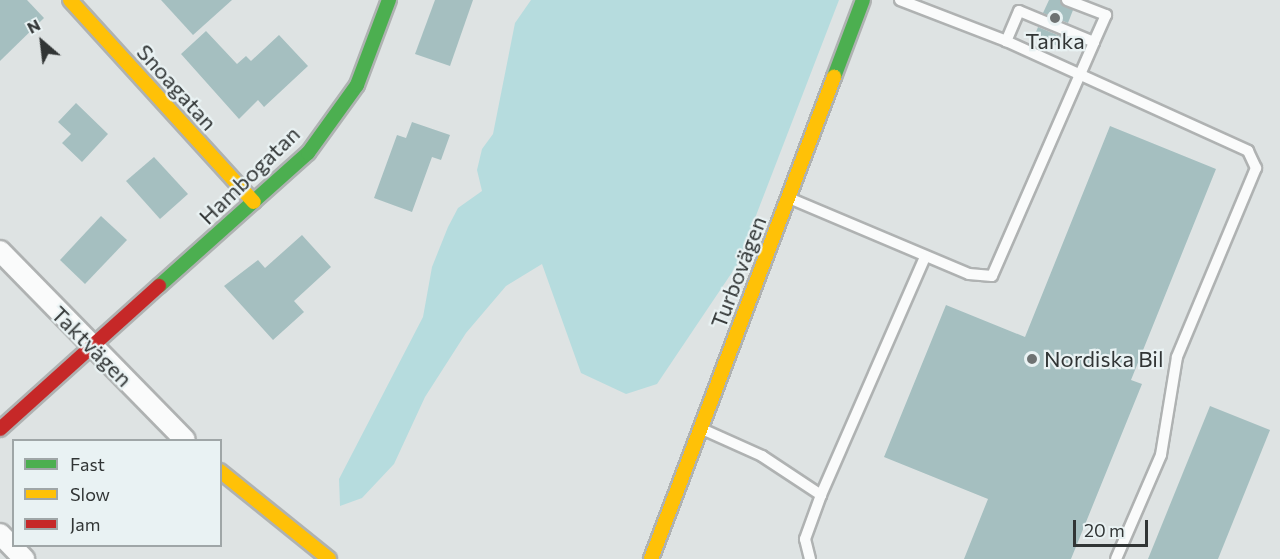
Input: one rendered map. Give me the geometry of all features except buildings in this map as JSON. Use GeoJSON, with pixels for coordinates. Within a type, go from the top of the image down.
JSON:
{"type":"FeatureCollection","features":[{"type":"Feature","properties":{"kind":"street","name":"Snoagatan"},"geometry":{"type":"LineString","coordinates":[[70,0],[254,202]]}},
{"type":"Feature","properties":{"kind":"street","name":"Hambogatan"},"geometry":{"type":"LineString","coordinates":[[0,429],[308,153],[357,85],[389,0]]}},
{"type":"Feature","properties":{"kind":"street","name":"Turbovägen"},"geometry":{"type":"LineString","coordinates":[[651,559],[863,0]]}},
{"type":"Feature","properties":{"kind":"street","name":"Taktvägen"},"geometry":{"type":"LineString","coordinates":[[0,251],[183,439]]}},
{"type":"Feature","properties":{"kind":"street"},"geometry":{"type":"LineString","coordinates":[[222,473],[328,559]]}},
{"type":"Feature","properties":{"kind":"street"},"geometry":{"type":"LineString","coordinates":[[0,534],[12,546]]}},
{"type":"Feature","properties":{"kind":"street"},"geometry":{"type":"LineString","coordinates":[[12,547],[24,559]]}},
{"type":"Feature","properties":{"kind":"lane"},"geometry":{"type":"LineString","coordinates":[[900,0],[1006,41],[1248,151],[1256,168],[1177,357],[1161,455],[1116,559]]}},
{"type":"Feature","properties":{"kind":"lane"},"geometry":{"type":"LineString","coordinates":[[1006,41],[1024,0]]}},
{"type":"Feature","properties":{"kind":"lane"},"geometry":{"type":"LineString","coordinates":[[788,198],[969,274],[992,276],[1106,15],[1067,0]]}},
{"type":"Feature","properties":{"kind":"lane"},"geometry":{"type":"LineString","coordinates":[[1018,11],[1094,42]]}},
{"type":"Feature","properties":{"kind":"lane"},"geometry":{"type":"LineString","coordinates":[[810,559],[805,539],[821,495],[925,257]]}},
{"type":"Feature","properties":{"kind":"lane"},"geometry":{"type":"LineString","coordinates":[[701,428],[762,456],[821,495]]}},
{"type":"Feature","properties":{"kind":"shaded area"},"geometry":{"type":"Polygon","coordinates":[[[531,0],[839,0],[737,265],[657,384],[626,394],[581,373],[542,264],[506,286],[466,333],[425,397],[394,464],[362,498],[340,506],[339,479],[423,317],[432,267],[448,227],[458,208],[482,191],[477,170],[482,149],[493,134],[515,23],[531,0]]]}},
{"type":"Feature","properties":{"kind":"traffic: fast"},"geometry":{"type":"LineString","coordinates":[[159,286],[308,153],[357,85],[389,0]]}},
{"type":"Feature","properties":{"kind":"traffic: fast"},"geometry":{"type":"LineString","coordinates":[[834,77],[863,0]]}},
{"type":"Feature","properties":{"kind":"traffic: slow"},"geometry":{"type":"LineString","coordinates":[[70,0],[254,202]]}},
{"type":"Feature","properties":{"kind":"traffic: slow"},"geometry":{"type":"LineString","coordinates":[[651,559],[834,77]]}},
{"type":"Feature","properties":{"kind":"traffic: slow"},"geometry":{"type":"LineString","coordinates":[[222,473],[329,559]]}},
{"type":"Feature","properties":{"kind":"traffic: jam"},"geometry":{"type":"LineString","coordinates":[[0,429],[159,286]]}},
{"type":"Feature","properties":{"kind":"place","name":"Tanka"},"geometry":{"type":"Point","coordinates":[1055,18]}},
{"type":"Feature","properties":{"kind":"place","name":"Nordiska Bil"},"geometry":{"type":"Point","coordinates":[1032,359]}}]}
